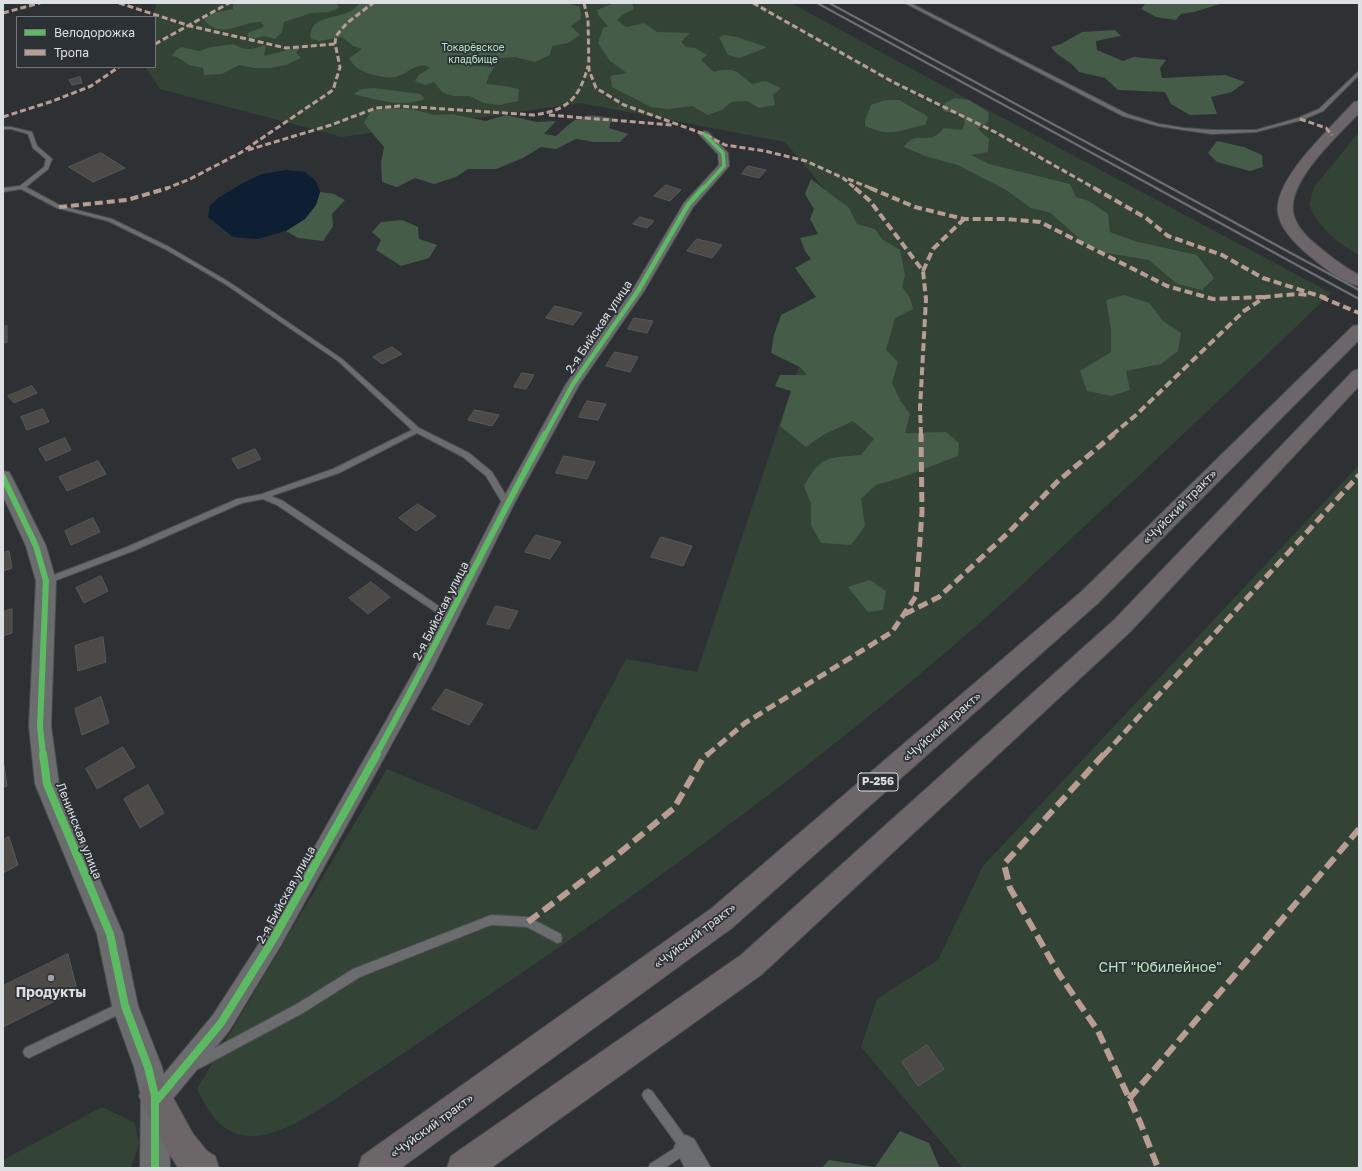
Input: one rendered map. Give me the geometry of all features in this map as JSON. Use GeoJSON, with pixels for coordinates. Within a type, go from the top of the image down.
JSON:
{"type":"FeatureCollection","features":[{"type":"Feature","properties":{"kind":"highway"},"geometry":{"type":"LineString","coordinates":[[1359,105],[1296,175],[1285,200],[1285,212],[1290,225],[1300,238],[1333,266],[1359,281]]}},
{"type":"Feature","properties":{"kind":"highway","name":"«Чуйский тракт»"},"geometry":{"type":"LineString","coordinates":[[374,1168],[722,918],[1089,598],[1359,330]]}},
{"type":"Feature","properties":{"kind":"highway"},"geometry":{"type":"LineString","coordinates":[[462,1168],[750,965],[1123,625],[1359,375]]}},
{"type":"Feature","properties":{"kind":"highway"},"geometry":{"type":"LineString","coordinates":[[156,1098],[184,1149],[196,1164],[203,1168]]}},
{"type":"Feature","properties":{"kind":"street","name":"2-я Бийская улица"},"geometry":{"type":"LineString","coordinates":[[156,1098],[221,1023],[274,938],[423,671],[507,504],[573,384],[638,291],[688,205],[724,166],[723,153],[704,134]]}},
{"type":"Feature","properties":{"kind":"street","name":"Ленинская улица"},"geometry":{"type":"LineString","coordinates":[[3,477],[36,546],[46,581],[40,726],[47,784],[110,934],[124,1006],[148,1067],[156,1098],[155,1168]]}},
{"type":"Feature","properties":{"kind":"street"},"geometry":{"type":"LineString","coordinates":[[686,1147],[698,1168]]}},
{"type":"Feature","properties":{"kind":"lane"},"geometry":{"type":"LineString","coordinates":[[907,3],[1125,115],[1158,125],[1212,132],[1256,131],[1300,119],[1322,110],[1359,72]]}},
{"type":"Feature","properties":{"kind":"lane"},"geometry":{"type":"LineString","coordinates":[[3,128],[11,128],[30,133],[35,147],[49,159],[46,168],[22,187],[3,190]]}},
{"type":"Feature","properties":{"kind":"lane"},"geometry":{"type":"LineString","coordinates":[[22,187],[59,207],[110,220],[167,248],[227,283],[340,360],[417,430],[472,460],[488,474],[507,504]]}},
{"type":"Feature","properties":{"kind":"lane"},"geometry":{"type":"LineString","coordinates":[[46,581],[130,549],[240,501],[263,496],[336,471],[417,430]]}},
{"type":"Feature","properties":{"kind":"lane"},"geometry":{"type":"LineString","coordinates":[[263,496],[280,503],[450,617]]}},
{"type":"Feature","properties":{"kind":"lane"},"geometry":{"type":"LineString","coordinates":[[180,1072],[299,1009],[357,973],[491,920],[528,922],[557,938]]}},
{"type":"Feature","properties":{"kind":"lane"},"geometry":{"type":"LineString","coordinates":[[29,1052],[124,1006]]}},
{"type":"Feature","properties":{"kind":"lane"},"geometry":{"type":"LineString","coordinates":[[648,1095],[686,1147],[654,1168]]}},
{"type":"Feature","properties":{"kind":"green space"},"geometry":{"type":"Polygon","coordinates":[[[157,3],[791,3],[1331,293],[996,609],[822,754],[694,851],[629,898],[497,990],[321,1108],[294,1124],[280,1130],[254,1136],[243,1135],[225,1128],[218,1122],[206,1107],[197,1089],[387,769],[536,831],[626,659],[697,672],[789,396],[851,221],[785,142],[581,103],[342,137],[160,89],[146,68],[156,68],[156,16],[152,16],[157,3]]]}},
{"type":"Feature","properties":{"kind":"green space"},"geometry":{"type":"Polygon","coordinates":[[[233,3],[337,3],[339,8],[329,12],[311,13],[284,22],[282,32],[275,39],[264,36],[249,40],[247,33],[264,27],[261,22],[253,22],[224,30],[211,26],[204,20],[213,13],[233,9],[233,3]]]}},
{"type":"Feature","properties":{"kind":"green space","name":"Токарёвское кладбище"},"geometry":{"type":"Polygon","coordinates":[[[359,3],[566,3],[580,7],[581,19],[571,26],[580,35],[568,43],[552,46],[550,55],[535,62],[515,57],[472,60],[471,66],[495,67],[489,75],[486,84],[519,89],[518,101],[500,105],[484,103],[469,96],[454,96],[443,93],[434,82],[425,85],[415,81],[419,75],[430,68],[425,66],[417,67],[396,77],[376,76],[355,66],[349,58],[362,49],[353,46],[342,37],[319,41],[311,39],[312,30],[315,24],[322,20],[347,13],[354,9],[359,3]]]}},
{"type":"Feature","properties":{"kind":"green space"},"geometry":{"type":"Polygon","coordinates":[[[614,3],[632,3],[634,9],[622,15],[617,20],[626,27],[644,23],[657,32],[690,33],[681,42],[686,47],[695,48],[707,55],[701,60],[714,72],[731,70],[739,73],[752,84],[765,81],[781,88],[773,95],[775,105],[759,108],[747,101],[731,102],[722,110],[708,115],[692,106],[667,109],[651,107],[612,87],[610,76],[627,73],[610,61],[598,43],[603,28],[608,26],[598,15],[597,10],[614,3]]]}},
{"type":"Feature","properties":{"kind":"green space"},"geometry":{"type":"Polygon","coordinates":[[[1146,3],[1223,3],[1194,12],[1181,14],[1176,20],[1156,17],[1141,9],[1146,3]]]}},
{"type":"Feature","properties":{"kind":"green space"},"geometry":{"type":"Polygon","coordinates":[[[1115,30],[1121,36],[1096,41],[1097,50],[1123,61],[1134,57],[1166,60],[1160,68],[1162,78],[1225,75],[1245,82],[1232,92],[1211,97],[1217,114],[1190,115],[1171,104],[1165,92],[1118,90],[1105,78],[1079,72],[1072,64],[1057,54],[1051,47],[1061,44],[1082,32],[1115,30]]]}},
{"type":"Feature","properties":{"kind":"green space"},"geometry":{"type":"Polygon","coordinates":[[[724,35],[741,38],[767,47],[740,58],[728,55],[719,37],[724,35]]]}},
{"type":"Feature","properties":{"kind":"green space"},"geometry":{"type":"Polygon","coordinates":[[[234,44],[246,49],[266,45],[264,56],[301,47],[296,53],[301,58],[286,65],[270,68],[254,68],[239,65],[222,74],[204,75],[203,68],[189,65],[177,57],[172,56],[176,50],[182,47],[199,51],[212,47],[234,44]]]}},
{"type":"Feature","properties":{"kind":"green space"},"geometry":{"type":"Polygon","coordinates":[[[374,88],[421,94],[425,99],[417,102],[399,103],[381,101],[354,94],[361,89],[374,88]]]}},
{"type":"Feature","properties":{"kind":"green space"},"geometry":{"type":"Polygon","coordinates":[[[955,98],[969,100],[989,113],[988,121],[978,129],[989,139],[988,152],[971,155],[989,164],[1070,184],[1076,197],[1089,201],[1108,214],[1110,232],[1134,241],[1197,255],[1214,278],[1202,290],[1177,284],[1149,260],[1107,253],[1085,244],[1051,213],[1031,208],[1006,190],[958,165],[928,157],[904,147],[913,139],[933,137],[944,128],[962,130],[965,123],[963,115],[943,111],[945,103],[955,98]]]}},
{"type":"Feature","properties":{"kind":"green space"},"geometry":{"type":"Polygon","coordinates":[[[885,100],[900,100],[925,115],[928,117],[925,125],[889,132],[879,131],[865,126],[865,121],[871,105],[885,100]]]}},
{"type":"Feature","properties":{"kind":"green space"},"geometry":{"type":"Polygon","coordinates":[[[388,108],[412,109],[434,115],[451,114],[486,121],[506,115],[537,122],[556,121],[544,134],[556,136],[575,120],[581,117],[593,115],[612,118],[609,128],[628,134],[620,142],[594,142],[576,139],[556,149],[541,147],[523,158],[496,169],[468,169],[456,177],[434,184],[415,178],[397,187],[382,182],[381,163],[384,147],[364,123],[371,111],[388,108]]]}},
{"type":"Feature","properties":{"kind":"green space"},"geometry":{"type":"Polygon","coordinates":[[[1359,132],[1359,255],[1336,240],[1324,228],[1313,214],[1309,205],[1314,187],[1359,132]]]}},
{"type":"Feature","properties":{"kind":"green space"},"geometry":{"type":"Polygon","coordinates":[[[1217,141],[1244,147],[1262,155],[1263,167],[1250,171],[1217,162],[1208,153],[1217,141]]]}},
{"type":"Feature","properties":{"kind":"green space"},"geometry":{"type":"Polygon","coordinates":[[[811,179],[849,208],[857,224],[875,229],[882,239],[900,250],[905,275],[902,287],[910,298],[913,309],[895,318],[886,350],[898,362],[892,383],[900,400],[910,414],[905,433],[946,432],[959,443],[958,456],[900,478],[876,485],[861,499],[865,526],[851,545],[821,543],[811,525],[811,504],[804,486],[815,468],[821,463],[833,458],[861,455],[874,439],[853,421],[823,435],[806,447],[780,426],[791,391],[775,386],[780,375],[807,375],[800,367],[771,353],[774,335],[781,315],[816,297],[795,268],[811,259],[805,251],[800,238],[818,234],[810,219],[814,209],[805,194],[811,179]]]}},
{"type":"Feature","properties":{"kind":"green space"},"geometry":{"type":"Polygon","coordinates":[[[320,192],[334,194],[345,200],[332,214],[333,226],[323,241],[298,238],[286,231],[308,215],[315,205],[320,192]]]}},
{"type":"Feature","properties":{"kind":"green space"},"geometry":{"type":"Polygon","coordinates":[[[402,220],[418,227],[419,239],[437,245],[429,258],[401,266],[376,250],[381,240],[372,232],[381,222],[402,220]]]}},
{"type":"Feature","properties":{"kind":"green space"},"geometry":{"type":"Polygon","coordinates":[[[1124,295],[1149,303],[1163,321],[1181,333],[1178,351],[1161,364],[1126,371],[1130,390],[1111,396],[1087,391],[1080,371],[1111,352],[1111,329],[1106,300],[1124,295]]]}},
{"type":"Feature","properties":{"kind":"green space","name":"СНТ \"Юбилейное\""},"geometry":{"type":"Polygon","coordinates":[[[1359,465],[1359,1168],[963,1168],[861,1047],[877,999],[938,960],[983,866],[1359,465]]]}},
{"type":"Feature","properties":{"kind":"green space"},"geometry":{"type":"Polygon","coordinates":[[[870,580],[886,591],[883,610],[868,612],[848,587],[870,580]]]}},
{"type":"Feature","properties":{"kind":"green space"},"geometry":{"type":"Polygon","coordinates":[[[102,1107],[135,1123],[139,1144],[131,1168],[3,1168],[3,1160],[102,1107]]]}},
{"type":"Feature","properties":{"kind":"green space"},"geometry":{"type":"Polygon","coordinates":[[[900,1131],[929,1143],[940,1168],[822,1168],[829,1160],[875,1167],[900,1131]]]}},
{"type":"Feature","properties":{"kind":"water"},"geometry":{"type":"Polygon","coordinates":[[[286,170],[305,172],[316,181],[320,192],[316,205],[305,219],[286,231],[258,239],[233,237],[208,217],[210,206],[218,198],[262,174],[286,170]]]}},
{"type":"Feature","properties":{"kind":"building"},"geometry":{"type":"Polygon","coordinates":[[[80,77],[82,83],[72,85],[69,80],[80,77]]]}},
{"type":"Feature","properties":{"kind":"building"},"geometry":{"type":"Polygon","coordinates":[[[101,153],[125,168],[93,182],[69,167],[101,153]]]}},
{"type":"Feature","properties":{"kind":"building"},"geometry":{"type":"Polygon","coordinates":[[[748,166],[766,170],[759,178],[742,174],[748,166]]]}},
{"type":"Feature","properties":{"kind":"building"},"geometry":{"type":"Polygon","coordinates":[[[666,185],[681,190],[670,201],[654,196],[666,185]]]}},
{"type":"Feature","properties":{"kind":"building"},"geometry":{"type":"Polygon","coordinates":[[[640,217],[654,221],[647,228],[633,224],[640,217]]]}},
{"type":"Feature","properties":{"kind":"building"},"geometry":{"type":"Polygon","coordinates":[[[697,239],[722,245],[712,258],[687,251],[697,239]]]}},
{"type":"Feature","properties":{"kind":"building"},"geometry":{"type":"Polygon","coordinates":[[[555,306],[582,313],[573,325],[546,318],[555,306]]]}},
{"type":"Feature","properties":{"kind":"building"},"geometry":{"type":"Polygon","coordinates":[[[634,318],[653,321],[647,333],[628,329],[634,318]]]}},
{"type":"Feature","properties":{"kind":"building"},"geometry":{"type":"Polygon","coordinates":[[[7,326],[7,342],[3,343],[3,327],[7,326]]]}},
{"type":"Feature","properties":{"kind":"building"},"geometry":{"type":"Polygon","coordinates":[[[392,347],[402,354],[382,364],[373,357],[392,347]]]}},
{"type":"Feature","properties":{"kind":"building"},"geometry":{"type":"Polygon","coordinates":[[[615,352],[638,357],[630,372],[606,366],[615,352]]]}},
{"type":"Feature","properties":{"kind":"building"},"geometry":{"type":"Polygon","coordinates":[[[522,373],[534,375],[526,389],[514,387],[522,373]]]}},
{"type":"Feature","properties":{"kind":"building"},"geometry":{"type":"Polygon","coordinates":[[[32,386],[37,393],[14,403],[8,396],[32,386]]]}},
{"type":"Feature","properties":{"kind":"building"},"geometry":{"type":"Polygon","coordinates":[[[587,401],[606,404],[598,420],[579,417],[587,401]]]}},
{"type":"Feature","properties":{"kind":"building"},"geometry":{"type":"Polygon","coordinates":[[[43,409],[49,422],[27,430],[21,417],[43,409]]]}},
{"type":"Feature","properties":{"kind":"building"},"geometry":{"type":"Polygon","coordinates":[[[475,410],[499,415],[492,426],[468,420],[475,410]]]}},
{"type":"Feature","properties":{"kind":"building"},"geometry":{"type":"Polygon","coordinates":[[[65,438],[71,450],[46,461],[39,449],[65,438]]]}},
{"type":"Feature","properties":{"kind":"building"},"geometry":{"type":"Polygon","coordinates":[[[255,449],[261,459],[238,469],[232,459],[255,449]]]}},
{"type":"Feature","properties":{"kind":"building"},"geometry":{"type":"Polygon","coordinates":[[[564,456],[595,462],[587,479],[556,473],[564,456]]]}},
{"type":"Feature","properties":{"kind":"building"},"geometry":{"type":"Polygon","coordinates":[[[98,461],[106,474],[67,491],[59,477],[98,461]]]}},
{"type":"Feature","properties":{"kind":"building"},"geometry":{"type":"Polygon","coordinates":[[[418,504],[436,516],[416,531],[399,518],[418,504]]]}},
{"type":"Feature","properties":{"kind":"building"},"geometry":{"type":"Polygon","coordinates":[[[93,518],[100,532],[71,545],[65,531],[93,518]]]}},
{"type":"Feature","properties":{"kind":"building"},"geometry":{"type":"Polygon","coordinates":[[[536,535],[561,542],[550,559],[525,552],[536,535]]]}},
{"type":"Feature","properties":{"kind":"building"},"geometry":{"type":"Polygon","coordinates":[[[661,537],[692,546],[683,566],[651,557],[661,537]]]}},
{"type":"Feature","properties":{"kind":"building"},"geometry":{"type":"Polygon","coordinates":[[[9,551],[12,568],[3,571],[3,553],[9,551]]]}},
{"type":"Feature","properties":{"kind":"building"},"geometry":{"type":"Polygon","coordinates":[[[101,576],[108,591],[84,603],[76,588],[101,576]]]}},
{"type":"Feature","properties":{"kind":"building"},"geometry":{"type":"Polygon","coordinates":[[[371,582],[390,597],[368,614],[349,598],[371,582]]]}},
{"type":"Feature","properties":{"kind":"building"},"geometry":{"type":"Polygon","coordinates":[[[496,606],[518,611],[509,629],[487,624],[496,606]]]}},
{"type":"Feature","properties":{"kind":"building"},"geometry":{"type":"Polygon","coordinates":[[[12,609],[12,633],[3,636],[3,612],[12,609]]]}},
{"type":"Feature","properties":{"kind":"building"},"geometry":{"type":"Polygon","coordinates":[[[103,637],[106,662],[78,671],[75,646],[103,637]]]}},
{"type":"Feature","properties":{"kind":"building"},"geometry":{"type":"Polygon","coordinates":[[[446,689],[483,704],[469,725],[432,709],[446,689]]]}},
{"type":"Feature","properties":{"kind":"building"},"geometry":{"type":"Polygon","coordinates":[[[101,697],[109,723],[82,735],[75,709],[101,697]]]}},
{"type":"Feature","properties":{"kind":"building"},"geometry":{"type":"Polygon","coordinates":[[[123,747],[135,767],[97,789],[86,769],[123,747]]]}},
{"type":"Feature","properties":{"kind":"building"},"geometry":{"type":"Polygon","coordinates":[[[3,765],[7,786],[3,787],[3,765]]]}},
{"type":"Feature","properties":{"kind":"building"},"geometry":{"type":"Polygon","coordinates":[[[148,785],[164,813],[140,828],[124,799],[148,785]]]}},
{"type":"Feature","properties":{"kind":"building"},"geometry":{"type":"Polygon","coordinates":[[[9,837],[18,865],[3,873],[3,840],[9,837]]]}},
{"type":"Feature","properties":{"kind":"building"},"geometry":{"type":"Polygon","coordinates":[[[68,954],[77,990],[3,1027],[3,986],[68,954]]]}},
{"type":"Feature","properties":{"kind":"building"},"geometry":{"type":"Polygon","coordinates":[[[927,1045],[944,1069],[918,1086],[902,1062],[927,1045]]]}},
{"type":"Feature","properties":{"kind":"railway"},"geometry":{"type":"LineString","coordinates":[[817,3],[1158,189]]}},
{"type":"Feature","properties":{"kind":"railway"},"geometry":{"type":"LineString","coordinates":[[829,3],[1173,189]]}},
{"type":"Feature","properties":{"kind":"railway"},"geometry":{"type":"LineString","coordinates":[[1156,188],[1359,299]]}},
{"type":"Feature","properties":{"kind":"railway"},"geometry":{"type":"LineString","coordinates":[[1171,188],[1359,290]]}},
{"type":"Feature","properties":{"kind":"marked path"},"geometry":{"type":"LineString","coordinates":[[3,13],[40,3]]}},
{"type":"Feature","properties":{"kind":"marked path"},"geometry":{"type":"LineString","coordinates":[[119,3],[190,26],[286,48],[335,44]]}},
{"type":"Feature","properties":{"kind":"marked path"},"geometry":{"type":"LineString","coordinates":[[156,43],[229,3]]}},
{"type":"Feature","properties":{"kind":"marked path"},"geometry":{"type":"LineString","coordinates":[[59,207],[118,202],[164,190],[215,167],[240,153],[333,90],[340,67],[335,43],[336,36],[342,27],[373,3]]}},
{"type":"Feature","properties":{"kind":"marked path"},"geometry":{"type":"LineString","coordinates":[[528,922],[617,855],[674,808],[703,758],[745,723],[892,632],[916,596],[922,512],[920,408],[926,299],[923,271],[870,201],[843,178],[806,161],[765,151],[725,145],[704,134],[624,105],[596,88],[589,70],[588,20],[584,3]]}},
{"type":"Feature","properties":{"kind":"marked path"},"geometry":{"type":"LineString","coordinates":[[753,3],[893,82],[995,132],[1146,218],[1168,236],[1222,255],[1263,278],[1326,298]]}},
{"type":"Feature","properties":{"kind":"marked path"},"geometry":{"type":"LineString","coordinates":[[248,150],[331,125],[376,108],[399,106],[534,115],[546,113],[556,110],[571,101],[581,87],[588,66]]}},
{"type":"Feature","properties":{"kind":"marked path"},"geometry":{"type":"LineString","coordinates":[[3,117],[53,101],[91,86],[118,68]]}},
{"type":"Feature","properties":{"kind":"marked path"},"geometry":{"type":"LineString","coordinates":[[549,115],[672,125]]}},
{"type":"Feature","properties":{"kind":"marked path"},"geometry":{"type":"LineString","coordinates":[[1300,119],[1326,128],[1332,135]]}},
{"type":"Feature","properties":{"kind":"marked path"},"geometry":{"type":"LineString","coordinates":[[848,179],[915,207],[964,219],[1007,219],[1040,222],[1167,286],[1213,299],[1265,297]]}},
{"type":"Feature","properties":{"kind":"marked path"},"geometry":{"type":"LineString","coordinates":[[923,271],[933,249],[964,219]]}},
{"type":"Feature","properties":{"kind":"marked path"},"geometry":{"type":"LineString","coordinates":[[905,614],[939,597],[1008,533],[1057,482],[1136,415],[1244,311],[1265,297],[1297,294],[1308,295]]}},
{"type":"Feature","properties":{"kind":"marked path"},"geometry":{"type":"LineString","coordinates":[[1321,297],[1359,313]]}},
{"type":"Feature","properties":{"kind":"marked path"},"geometry":{"type":"LineString","coordinates":[[1158,1168],[1140,1122],[1098,1031],[1059,974],[1010,888],[1004,864],[1359,475]]}},
{"type":"Feature","properties":{"kind":"marked path"},"geometry":{"type":"LineString","coordinates":[[1129,1099],[1359,829]]}},
{"type":"Feature","properties":{"kind":"cycle path"},"geometry":{"type":"LineString","coordinates":[[157,1100],[221,1023],[274,938],[423,671],[507,504],[573,384],[638,291],[688,205],[724,166],[723,153],[704,134]]}},
{"type":"Feature","properties":{"kind":"cycle path"},"geometry":{"type":"LineString","coordinates":[[3,477],[36,546],[46,581],[40,726],[47,784],[110,934],[125,1006],[148,1067],[155,1096],[155,1168]]}},
{"type":"Feature","properties":{"kind":"place","name":"Продукты"},"geometry":{"type":"Point","coordinates":[51,978]}}]}
